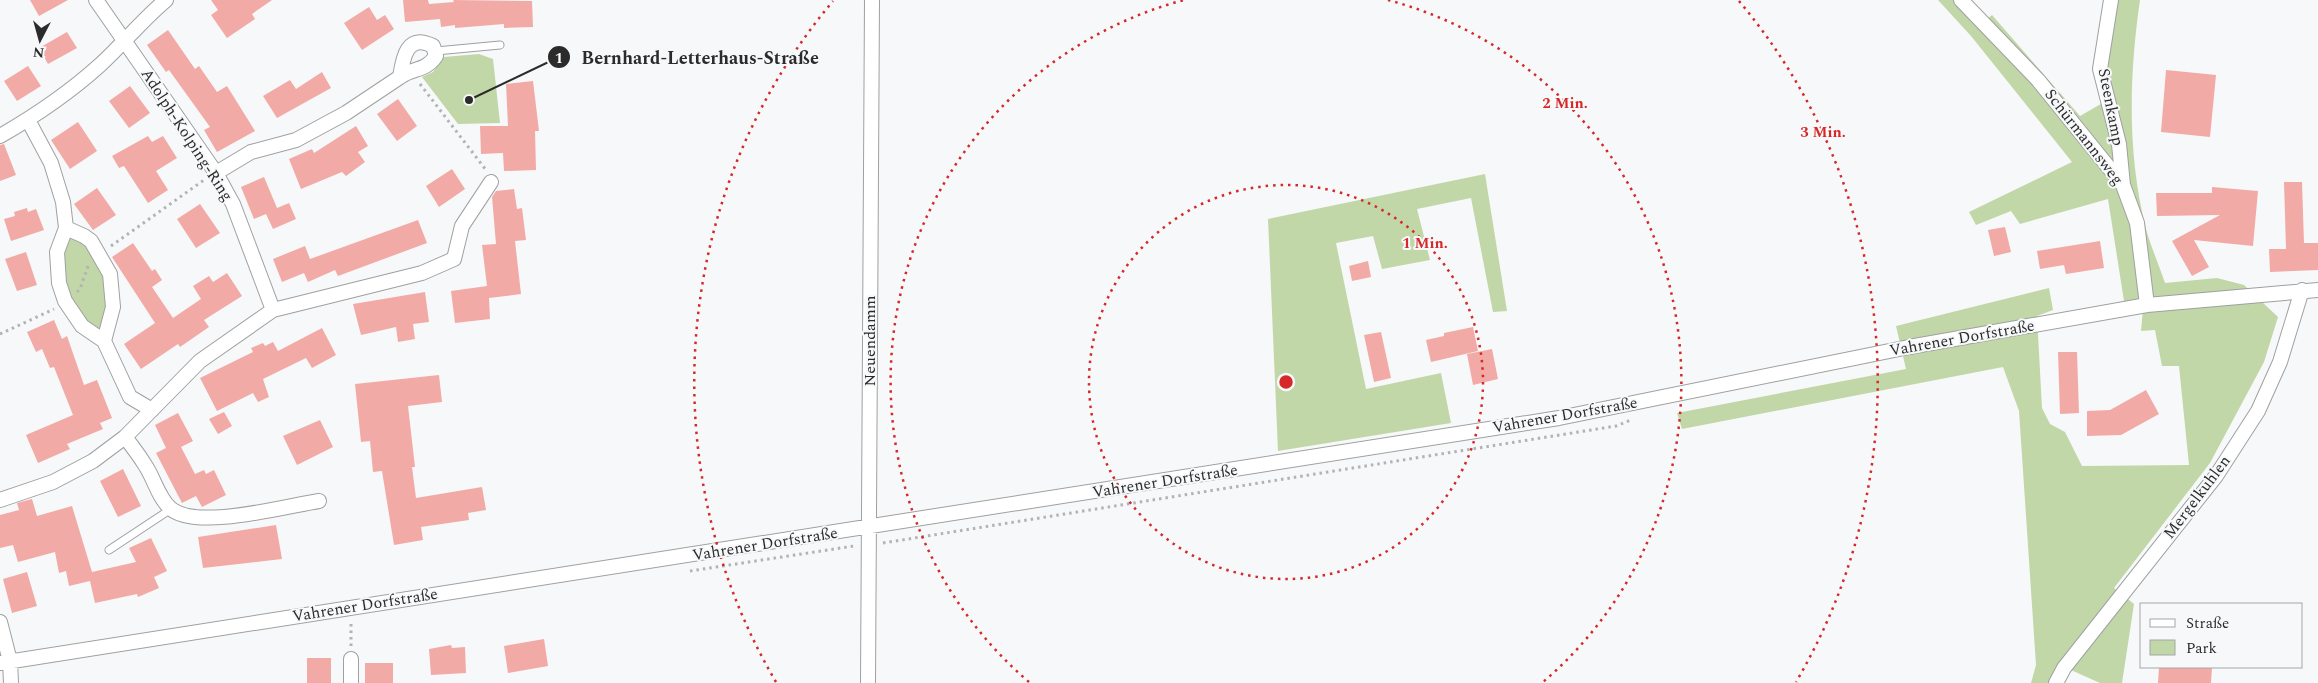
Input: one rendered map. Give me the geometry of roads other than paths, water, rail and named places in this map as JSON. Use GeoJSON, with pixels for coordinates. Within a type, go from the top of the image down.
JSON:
{"type":"FeatureCollection","features":[{"type":"Feature","properties":{"kind":"street","name":"Adolph-Kolping-Ring"},"geometry":{"type":"LineString","coordinates":[[96,0],[216,173],[233,204],[273,310]]}},
{"type":"Feature","properties":{"kind":"street"},"geometry":{"type":"LineString","coordinates":[[0,136],[28,120],[98,66],[124,41],[141,21],[166,0]]}},
{"type":"Feature","properties":{"kind":"street","name":"Neuendamm"},"geometry":{"type":"LineString","coordinates":[[868,683],[872,0]]}},
{"type":"Feature","properties":{"kind":"street","name":"Schürmannsweg"},"geometry":{"type":"LineString","coordinates":[[1961,0],[2038,80],[2123,185],[2137,223],[2147,305]]}},
{"type":"Feature","properties":{"kind":"street","name":"Steenkamp"},"geometry":{"type":"LineString","coordinates":[[2111,0],[2100,69],[2119,144],[2123,185]]}},
{"type":"Feature","properties":{"kind":"street"},"geometry":{"type":"LineString","coordinates":[[216,173],[251,152],[304,135],[346,113],[406,74],[424,69],[436,56],[436,51],[425,42],[416,42],[404,54],[406,74]]}},
{"type":"Feature","properties":{"kind":"street"},"geometry":{"type":"LineString","coordinates":[[28,120],[51,163],[63,202],[66,228],[57,252],[59,283],[66,301],[82,326],[104,341],[130,397],[152,410]]}},
{"type":"Feature","properties":{"kind":"street"},"geometry":{"type":"LineString","coordinates":[[0,500],[53,482],[93,461],[125,437],[200,360],[273,310],[422,273],[454,259],[462,226],[491,182]]}},
{"type":"Feature","properties":{"kind":"street"},"geometry":{"type":"LineString","coordinates":[[66,228],[91,241],[110,274],[113,307],[104,341]]}},
{"type":"Feature","properties":{"kind":"street","name":"Mergelkuhlen"},"geometry":{"type":"LineString","coordinates":[[2056,683],[2064,668],[2216,476],[2258,411],[2280,362],[2302,290]]}},
{"type":"Feature","properties":{"kind":"street","name":"Vahrener Dorfstraße"},"geometry":{"type":"LineString","coordinates":[[5,662],[1559,418],[1909,347],[2147,305],[2318,290]]}},
{"type":"Feature","properties":{"kind":"street"},"geometry":{"type":"LineString","coordinates":[[125,437],[146,465],[165,503],[178,514],[198,519],[221,518],[319,500]]}},
{"type":"Feature","properties":{"kind":"street"},"geometry":{"type":"LineString","coordinates":[[0,622],[5,662],[11,683]]}},
{"type":"Feature","properties":{"kind":"street"},"geometry":{"type":"LineString","coordinates":[[350,683],[351,659]]}},
{"type":"Feature","properties":{"kind":"lane"},"geometry":{"type":"LineString","coordinates":[[436,51],[500,45]]}},
{"type":"Feature","properties":{"kind":"lane"},"geometry":{"type":"LineString","coordinates":[[109,550],[171,509]]}},
{"type":"Feature","properties":{"kind":"place","name":"Bernhard-Letterhaus-Straße"},"geometry":{"type":"Point","coordinates":[469,100]}}]}
